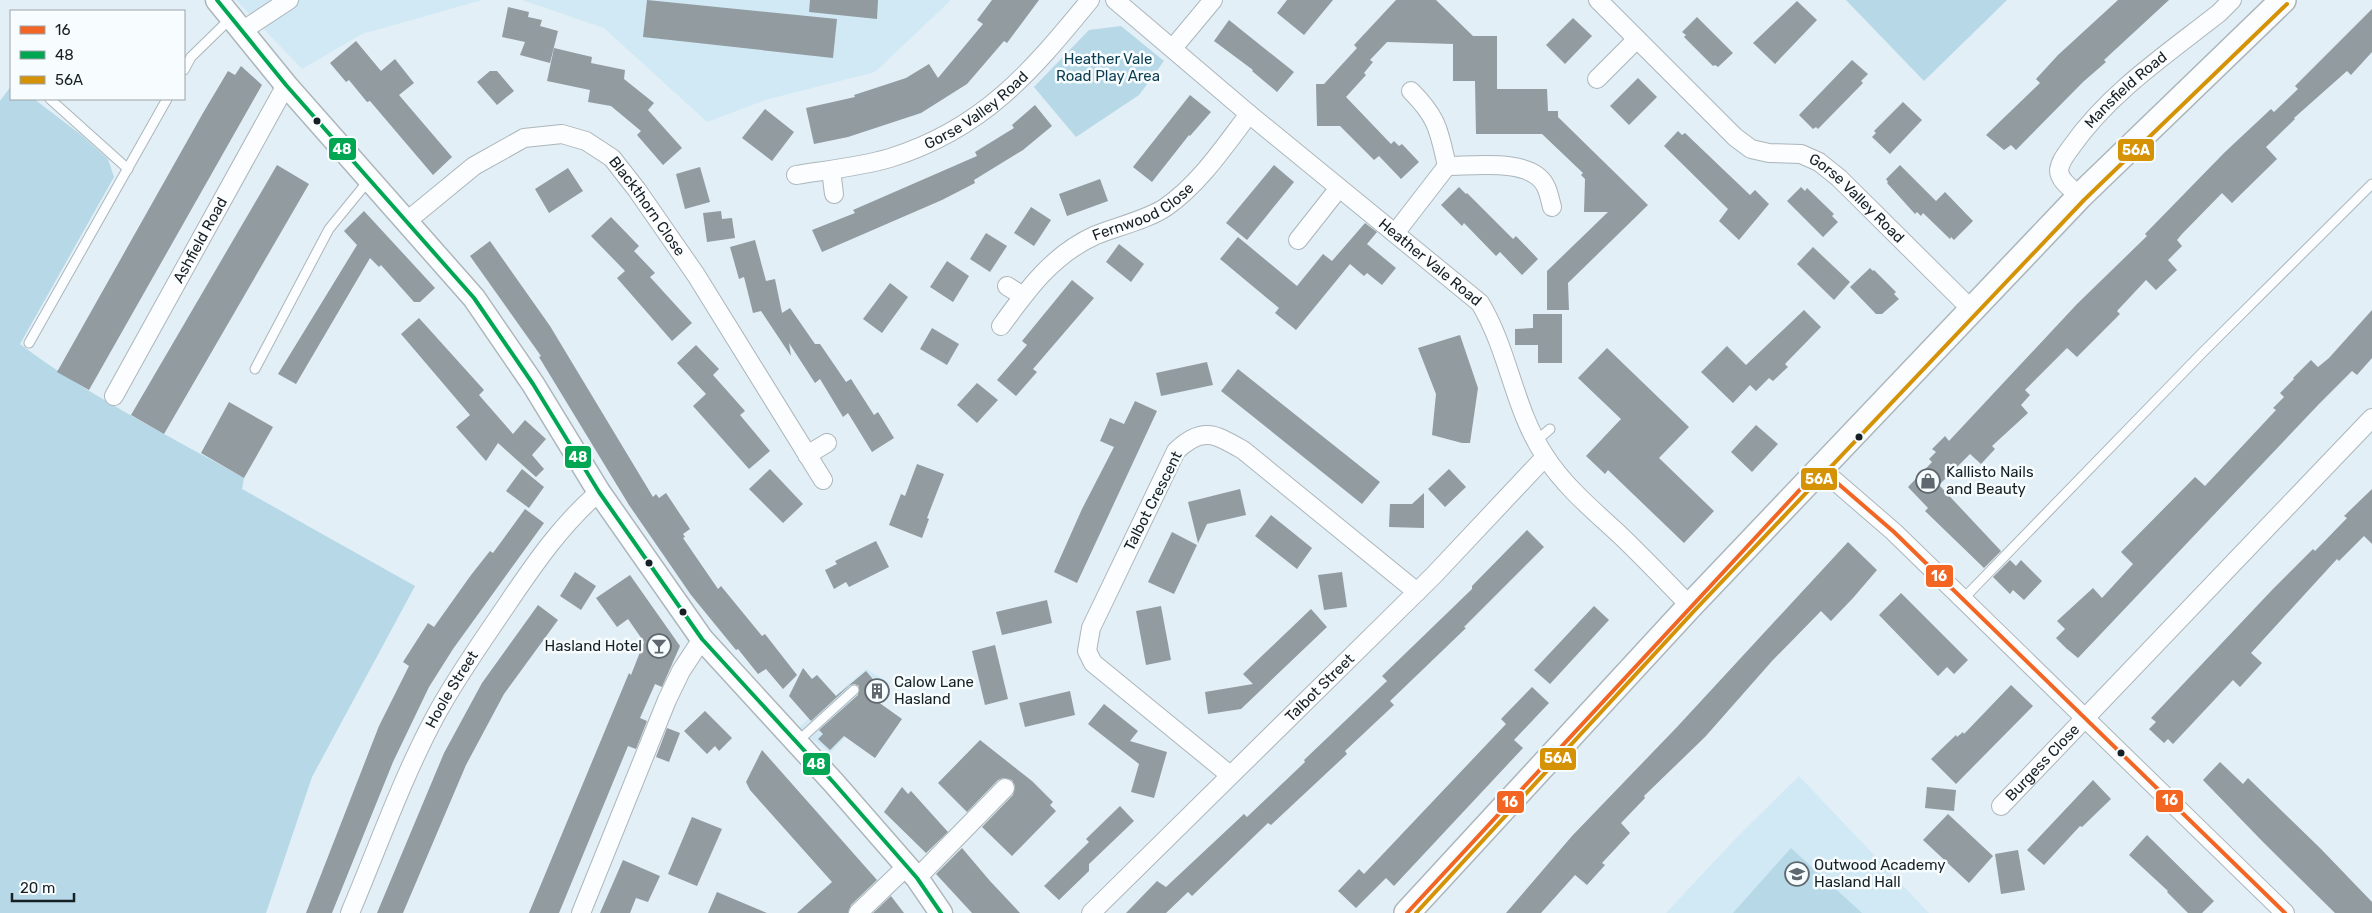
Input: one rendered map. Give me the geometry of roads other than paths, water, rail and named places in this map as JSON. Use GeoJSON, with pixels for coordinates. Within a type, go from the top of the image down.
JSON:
{"type":"FeatureCollection","features":[{"type":"Feature","properties":{"kind":"main road"},"geometry":{"type":"LineString","coordinates":[[1407,913],[1690,606],[2080,196],[2283,0]]}},
{"type":"Feature","properties":{"kind":"street"},"geometry":{"type":"LineString","coordinates":[[217,0],[286,85],[407,221],[479,306],[533,384],[599,492],[702,639],[912,872],[941,913]]}},
{"type":"Feature","properties":{"kind":"street"},"geometry":{"type":"LineString","coordinates":[[236,24],[289,0]]}},
{"type":"Feature","properties":{"kind":"street","name":"Gorse Valley Road"},"geometry":{"type":"LineString","coordinates":[[796,175],[867,164],[898,155],[955,129],[983,112],[1009,92],[1037,63],[1090,0]]}},
{"type":"Feature","properties":{"kind":"street","name":"Heather Vale Road"},"geometry":{"type":"LineString","coordinates":[[1115,0],[1249,114],[1396,232],[1480,303],[1494,326],[1536,441],[1545,457],[1570,487],[1690,606]]}},
{"type":"Feature","properties":{"kind":"street"},"geometry":{"type":"LineString","coordinates":[[1172,48],[1213,0]]}},
{"type":"Feature","properties":{"kind":"street","name":"Gorse Valley Road"},"geometry":{"type":"LineString","coordinates":[[1598,0],[1735,138],[1751,148],[1770,153],[1801,154],[1820,162],[1840,178],[1972,310]]}},
{"type":"Feature","properties":{"kind":"street","name":"Mansfield Road"},"geometry":{"type":"LineString","coordinates":[[2080,196],[2062,180],[2059,170],[2063,158],[2085,128],[2112,98],[2219,13],[2232,0]]}},
{"type":"Feature","properties":{"kind":"street"},"geometry":{"type":"LineString","coordinates":[[1597,80],[1637,39]]}},
{"type":"Feature","properties":{"kind":"street","name":"Ashfield Road"},"geometry":{"type":"LineString","coordinates":[[114,396],[286,85]]}},
{"type":"Feature","properties":{"kind":"street"},"geometry":{"type":"LineString","coordinates":[[1411,91],[1432,115],[1438,125],[1447,166]]}},
{"type":"Feature","properties":{"kind":"street","name":"Fernwood Close"},"geometry":{"type":"LineString","coordinates":[[1001,326],[1032,284],[1066,251],[1094,236],[1164,208],[1191,188],[1249,114]]}},
{"type":"Feature","properties":{"kind":"street","name":"Blackthorn Close"},"geometry":{"type":"LineString","coordinates":[[407,221],[474,166],[524,138],[562,134],[586,141],[612,158],[637,190],[696,276],[823,480]]}},
{"type":"Feature","properties":{"kind":"street"},"geometry":{"type":"LineString","coordinates":[[1447,166],[1526,168],[1537,175],[1545,185],[1552,208]]}},
{"type":"Feature","properties":{"kind":"street"},"geometry":{"type":"LineString","coordinates":[[1396,232],[1447,166]]}},
{"type":"Feature","properties":{"kind":"street"},"geometry":{"type":"LineString","coordinates":[[831,170],[834,194]]}},
{"type":"Feature","properties":{"kind":"street"},"geometry":{"type":"LineString","coordinates":[[1298,240],[1339,188]]}},
{"type":"Feature","properties":{"kind":"street"},"geometry":{"type":"LineString","coordinates":[[1007,286],[1023,296]]}},
{"type":"Feature","properties":{"kind":"street","name":"Burgess Close"},"geometry":{"type":"LineString","coordinates":[[2001,806],[2372,418]]}},
{"type":"Feature","properties":{"kind":"street","name":"Talbot Crescent"},"geometry":{"type":"LineString","coordinates":[[1230,775],[1093,663],[1088,651],[1091,628],[1176,451],[1187,440],[1203,434],[1219,436],[1243,450],[1417,592]]}},
{"type":"Feature","properties":{"kind":"street"},"geometry":{"type":"LineString","coordinates":[[807,455],[826,443]]}},
{"type":"Feature","properties":{"kind":"street","name":"Talbot Street"},"geometry":{"type":"LineString","coordinates":[[1091,913],[1417,592],[1545,457]]}},
{"type":"Feature","properties":{"kind":"street"},"geometry":{"type":"LineString","coordinates":[[1820,468],[1894,532],[2285,913]]}},
{"type":"Feature","properties":{"kind":"street","name":"Hoole Street"},"geometry":{"type":"LineString","coordinates":[[350,913],[408,772],[436,714],[473,655],[558,533],[599,492]]}},
{"type":"Feature","properties":{"kind":"street"},"geometry":{"type":"LineString","coordinates":[[581,913],[667,700],[681,671],[702,639]]}},
{"type":"Feature","properties":{"kind":"street"},"geometry":{"type":"LineString","coordinates":[[858,913],[912,872],[1005,788]]}},
{"type":"Feature","properties":{"kind":"lane"},"geometry":{"type":"LineString","coordinates":[[185,68],[191,57],[236,24]]}},
{"type":"Feature","properties":{"kind":"lane"},"geometry":{"type":"LineString","coordinates":[[51,100],[128,169]]}},
{"type":"Feature","properties":{"kind":"lane"},"geometry":{"type":"LineString","coordinates":[[29,343],[166,100]]}},
{"type":"Feature","properties":{"kind":"lane"},"geometry":{"type":"LineString","coordinates":[[255,369],[329,230],[369,180]]}},
{"type":"Feature","properties":{"kind":"lane"},"geometry":{"type":"LineString","coordinates":[[1963,599],[2203,352],[2372,184]]}},
{"type":"Feature","properties":{"kind":"lane"},"geometry":{"type":"LineString","coordinates":[[1536,441],[1550,429]]}},
{"type":"Feature","properties":{"kind":"lane"},"geometry":{"type":"LineString","coordinates":[[796,742],[854,690]]}},
{"type":"Feature","properties":{"kind":"place","name":"Kallisto Nails and Beauty"},"geometry":{"type":"Point","coordinates":[1928,481]}},
{"type":"Feature","properties":{"kind":"place","name":"Hasland Hotel"},"geometry":{"type":"Point","coordinates":[659,646]}},
{"type":"Feature","properties":{"kind":"place","name":"Calow Lane Hasland"},"geometry":{"type":"Point","coordinates":[877,691]}},
{"type":"Feature","properties":{"kind":"place","name":"Outwood Academy Hasland Hall"},"geometry":{"type":"Point","coordinates":[1797,874]}},
{"type":"Feature","properties":{"kind":"park label","name":"Heather Vale Road Play Area"},"geometry":{"type":"Point","coordinates":[1108,68]}}]}
